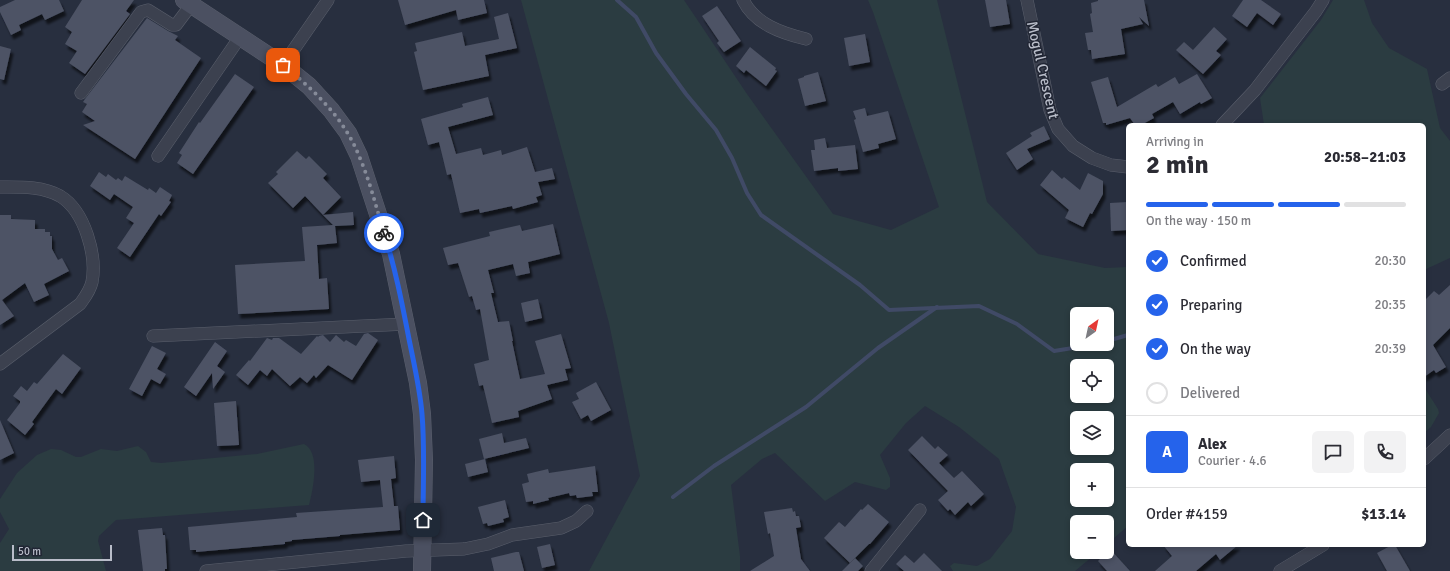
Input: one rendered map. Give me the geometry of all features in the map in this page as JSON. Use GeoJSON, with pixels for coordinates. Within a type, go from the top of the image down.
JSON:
{"type":"FeatureCollection","features":[{"type":"Feature","properties":{"kind":"street"},"geometry":{"type":"LineString","coordinates":[[283,65],[328,0]]}},
{"type":"Feature","properties":{"kind":"street"},"geometry":{"type":"LineString","coordinates":[[743,0],[747,7],[760,21],[774,30],[806,39]]}},
{"type":"Feature","properties":{"kind":"street","name":"Mogul Crescent"},"geometry":{"type":"LineString","coordinates":[[1027,0],[1050,110],[1058,129],[1073,146],[1092,158],[1111,165],[1126,166]]}},
{"type":"Feature","properties":{"kind":"street"},"geometry":{"type":"LineString","coordinates":[[1224,123],[1255,90],[1323,0]]}},
{"type":"Feature","properties":{"kind":"street"},"geometry":{"type":"LineString","coordinates":[[81,93],[141,12],[148,10],[172,25],[176,25],[187,2],[283,65],[309,86],[331,110],[348,132],[360,156],[391,254],[418,383],[422,414],[424,460],[422,571]]}},
{"type":"Feature","properties":{"kind":"street"},"geometry":{"type":"LineString","coordinates":[[158,156],[240,36]]}},
{"type":"Feature","properties":{"kind":"street"},"geometry":{"type":"LineString","coordinates":[[0,187],[32,187],[48,191],[61,197],[72,206],[86,230],[93,270],[92,284],[87,296],[80,304],[0,364]]}},
{"type":"Feature","properties":{"kind":"street"},"geometry":{"type":"LineString","coordinates":[[153,336],[406,324]]}},
{"type":"Feature","properties":{"kind":"street"},"geometry":{"type":"LineString","coordinates":[[1426,457],[1450,435]]}},
{"type":"Feature","properties":{"kind":"street"},"geometry":{"type":"LineString","coordinates":[[871,571],[920,510]]}},
{"type":"Feature","properties":{"kind":"street"},"geometry":{"type":"LineString","coordinates":[[206,571],[406,551],[464,549],[488,544],[512,535],[562,528],[576,521],[587,512]]}},
{"type":"Feature","properties":{"kind":"street"},"geometry":{"type":"LineString","coordinates":[[1280,571],[1320,547]]}},
{"type":"Feature","properties":{"kind":"shaded area"},"geometry":{"type":"Polygon","coordinates":[[[521,0],[684,0],[747,94],[833,214],[891,230],[939,207],[868,0],[937,0],[987,202],[1038,254],[1105,268],[1126,267],[1126,528],[1114,538],[1114,515],[1070,515],[1070,559],[1090,559],[1075,571],[953,571],[950,566],[954,563],[977,566],[990,559],[1012,531],[1016,507],[999,459],[959,427],[925,406],[906,423],[880,455],[890,478],[890,487],[886,490],[855,482],[825,501],[775,453],[762,459],[731,485],[740,556],[740,571],[589,571],[640,476],[609,323],[521,0]]]}},
{"type":"Feature","properties":{"kind":"shaded area"},"geometry":{"type":"Polygon","coordinates":[[[1333,0],[1364,0],[1372,23],[1389,48],[1427,69],[1440,128],[1450,141],[1450,258],[1426,269],[1426,123],[1264,123],[1260,98],[1321,20],[1333,0]]]}},
{"type":"Feature","properties":{"kind":"shaded area"},"geometry":{"type":"Polygon","coordinates":[[[1426,390],[1439,413],[1431,427],[1426,431],[1426,390]]]}},
{"type":"Feature","properties":{"kind":"shaded area"},"geometry":{"type":"Polygon","coordinates":[[[304,444],[309,448],[313,455],[314,463],[314,481],[309,505],[116,520],[99,536],[98,541],[106,571],[0,571],[0,543],[9,529],[0,512],[0,499],[17,473],[37,455],[51,449],[61,450],[76,457],[81,457],[101,449],[117,451],[138,446],[146,452],[151,462],[161,463],[257,454],[304,444]]]}},
{"type":"Feature","properties":{"kind":"building"},"geometry":{"type":"Polygon","coordinates":[[[15,0],[59,0],[64,11],[45,20],[42,14],[19,25],[21,30],[11,35],[0,12],[0,7],[15,0]]]}},
{"type":"Feature","properties":{"kind":"building"},"geometry":{"type":"Polygon","coordinates":[[[82,0],[134,0],[126,11],[130,14],[85,74],[69,63],[77,51],[65,44],[72,32],[65,27],[82,0]]]}},
{"type":"Feature","properties":{"kind":"building"},"geometry":{"type":"Polygon","coordinates":[[[398,0],[484,0],[487,13],[458,20],[456,10],[405,25],[398,0]]]}},
{"type":"Feature","properties":{"kind":"building"},"geometry":{"type":"Polygon","coordinates":[[[985,0],[1006,0],[1010,24],[990,27],[985,0]]]}},
{"type":"Feature","properties":{"kind":"building"},"geometry":{"type":"Polygon","coordinates":[[[1098,0],[1144,0],[1149,26],[1139,17],[1143,24],[1121,29],[1125,54],[1092,59],[1091,50],[1088,50],[1085,33],[1093,32],[1090,14],[1092,13],[1091,3],[1098,0]]]}},
{"type":"Feature","properties":{"kind":"building"},"geometry":{"type":"Polygon","coordinates":[[[1243,0],[1261,0],[1281,14],[1273,25],[1257,13],[1247,27],[1232,16],[1243,0]]]}},
{"type":"Feature","properties":{"kind":"building"},"geometry":{"type":"Polygon","coordinates":[[[717,6],[741,41],[724,52],[717,43],[719,41],[702,16],[717,6]]]}},
{"type":"Feature","properties":{"kind":"building"},"geometry":{"type":"Polygon","coordinates":[[[508,13],[517,48],[485,55],[489,76],[423,90],[414,52],[417,51],[415,43],[462,32],[465,46],[499,39],[494,17],[508,13]]]}},
{"type":"Feature","properties":{"kind":"building"},"geometry":{"type":"Polygon","coordinates":[[[147,18],[178,36],[175,40],[201,58],[135,159],[83,125],[95,121],[82,112],[87,104],[83,102],[85,99],[147,18]]]}},
{"type":"Feature","properties":{"kind":"building"},"geometry":{"type":"Polygon","coordinates":[[[1214,27],[1227,39],[1216,51],[1221,55],[1203,74],[1176,50],[1184,42],[1193,50],[1214,27]]]}},
{"type":"Feature","properties":{"kind":"building"},"geometry":{"type":"Polygon","coordinates":[[[865,34],[870,62],[849,66],[844,38],[865,34]]]}},
{"type":"Feature","properties":{"kind":"building"},"geometry":{"type":"Polygon","coordinates":[[[0,46],[11,49],[4,80],[0,79],[0,46]]]}},
{"type":"Feature","properties":{"kind":"building"},"geometry":{"type":"Polygon","coordinates":[[[750,47],[776,68],[775,70],[777,71],[766,86],[746,70],[744,73],[736,66],[750,47]]]}},
{"type":"Feature","properties":{"kind":"building"},"geometry":{"type":"Polygon","coordinates":[[[818,72],[826,101],[805,106],[798,79],[818,72]]]}},
{"type":"Feature","properties":{"kind":"building"},"geometry":{"type":"Polygon","coordinates":[[[235,74],[254,87],[193,174],[177,163],[182,155],[179,153],[199,122],[200,123],[235,74]]]}},
{"type":"Feature","properties":{"kind":"building"},"geometry":{"type":"Polygon","coordinates":[[[1197,74],[1212,98],[1201,104],[1200,102],[1180,114],[1173,102],[1152,114],[1154,118],[1145,123],[1134,123],[1130,118],[1106,125],[1106,123],[1103,123],[1091,82],[1108,77],[1117,107],[1156,84],[1158,87],[1175,77],[1179,84],[1197,74]]]}},
{"type":"Feature","properties":{"kind":"building"},"geometry":{"type":"Polygon","coordinates":[[[488,97],[493,115],[448,127],[456,154],[481,148],[483,155],[501,150],[502,155],[527,147],[535,172],[552,168],[555,179],[538,182],[542,195],[536,197],[538,202],[513,209],[512,206],[480,213],[479,209],[460,213],[451,174],[447,175],[439,142],[428,145],[421,119],[463,107],[462,104],[488,97]]]}},
{"type":"Feature","properties":{"kind":"building"},"geometry":{"type":"Polygon","coordinates":[[[865,108],[867,116],[888,111],[896,139],[878,144],[879,148],[863,152],[853,111],[865,108]]]}},
{"type":"Feature","properties":{"kind":"building"},"geometry":{"type":"Polygon","coordinates":[[[1044,126],[1050,139],[1027,149],[1033,159],[1017,170],[1006,153],[1032,136],[1030,133],[1044,126]]]}},
{"type":"Feature","properties":{"kind":"building"},"geometry":{"type":"Polygon","coordinates":[[[825,138],[827,148],[855,145],[858,169],[838,171],[838,168],[814,171],[811,150],[815,150],[814,140],[825,138]]]}},
{"type":"Feature","properties":{"kind":"building"},"geometry":{"type":"Polygon","coordinates":[[[297,151],[306,159],[309,156],[327,174],[323,178],[341,197],[323,215],[305,196],[293,208],[268,183],[278,174],[276,172],[297,151]]]}},
{"type":"Feature","properties":{"kind":"building"},"geometry":{"type":"Polygon","coordinates":[[[1052,170],[1062,179],[1064,177],[1080,190],[1088,173],[1103,181],[1103,194],[1092,214],[1090,213],[1083,227],[1065,218],[1069,210],[1040,185],[1052,170]]]}},
{"type":"Feature","properties":{"kind":"building"},"geometry":{"type":"Polygon","coordinates":[[[99,172],[106,177],[108,174],[116,180],[118,178],[122,181],[125,176],[148,190],[149,188],[156,193],[160,187],[172,195],[169,201],[171,202],[161,216],[159,214],[130,257],[117,248],[134,223],[126,218],[133,207],[114,194],[110,200],[90,186],[99,172]]]}},
{"type":"Feature","properties":{"kind":"building"},"geometry":{"type":"Polygon","coordinates":[[[1126,202],[1126,230],[1111,231],[1110,203],[1126,202]]]}},
{"type":"Feature","properties":{"kind":"building"},"geometry":{"type":"Polygon","coordinates":[[[353,212],[354,225],[335,226],[337,243],[317,245],[319,279],[327,278],[329,309],[238,314],[235,265],[305,261],[302,227],[333,225],[323,215],[353,212]]]}},
{"type":"Feature","properties":{"kind":"building"},"geometry":{"type":"Polygon","coordinates":[[[0,215],[11,215],[11,219],[35,220],[35,229],[45,229],[45,232],[50,232],[50,236],[52,236],[52,249],[58,260],[62,258],[69,271],[44,284],[49,295],[34,302],[25,283],[2,300],[14,316],[0,325],[0,215]]]}},
{"type":"Feature","properties":{"kind":"building"},"geometry":{"type":"Polygon","coordinates":[[[553,224],[560,254],[528,262],[530,273],[516,276],[513,264],[488,270],[494,293],[491,293],[498,322],[509,321],[520,379],[545,374],[535,341],[561,334],[571,368],[565,369],[568,380],[547,385],[552,399],[518,411],[519,417],[492,423],[483,385],[479,386],[474,364],[489,360],[480,309],[476,310],[472,296],[469,297],[458,263],[448,265],[443,248],[490,236],[489,232],[520,225],[522,231],[553,224]]]}},
{"type":"Feature","properties":{"kind":"building"},"geometry":{"type":"Polygon","coordinates":[[[1450,285],[1450,328],[1433,345],[1446,367],[1436,373],[1434,370],[1426,376],[1426,299],[1434,291],[1439,295],[1450,285]]]}},
{"type":"Feature","properties":{"kind":"building"},"geometry":{"type":"Polygon","coordinates":[[[538,299],[542,318],[525,322],[521,303],[538,299]]]}},
{"type":"Feature","properties":{"kind":"building"},"geometry":{"type":"Polygon","coordinates":[[[368,333],[378,340],[352,380],[328,365],[316,378],[314,375],[307,383],[300,377],[290,386],[272,369],[267,376],[260,370],[248,385],[236,375],[249,360],[250,361],[267,338],[272,340],[273,338],[279,338],[301,354],[317,336],[323,335],[330,342],[336,335],[344,342],[346,340],[356,346],[364,334],[368,333]]]}},
{"type":"Feature","properties":{"kind":"building"},"geometry":{"type":"Polygon","coordinates":[[[215,342],[227,351],[217,366],[225,372],[213,389],[212,373],[196,396],[184,387],[215,342]]]}},
{"type":"Feature","properties":{"kind":"building"},"geometry":{"type":"Polygon","coordinates":[[[152,346],[166,353],[157,369],[166,374],[160,384],[151,379],[142,396],[129,389],[152,346]]]}},
{"type":"Feature","properties":{"kind":"building"},"geometry":{"type":"Polygon","coordinates":[[[63,354],[81,368],[62,394],[56,389],[32,422],[34,424],[25,435],[7,420],[20,403],[20,401],[13,396],[21,386],[27,391],[34,382],[37,384],[63,354]]]}},
{"type":"Feature","properties":{"kind":"building"},"geometry":{"type":"Polygon","coordinates":[[[596,382],[611,410],[591,421],[588,415],[581,419],[572,402],[579,399],[576,393],[596,382]]]}},
{"type":"Feature","properties":{"kind":"building"},"geometry":{"type":"Polygon","coordinates":[[[236,401],[239,445],[217,446],[214,403],[236,401]]]}},
{"type":"Feature","properties":{"kind":"building"},"geometry":{"type":"Polygon","coordinates":[[[0,420],[14,453],[0,460],[0,420]]]}},
{"type":"Feature","properties":{"kind":"building"},"geometry":{"type":"Polygon","coordinates":[[[502,433],[504,443],[526,438],[529,448],[484,459],[479,439],[502,433]]]}},
{"type":"Feature","properties":{"kind":"building"},"geometry":{"type":"Polygon","coordinates":[[[922,436],[935,449],[938,446],[948,455],[939,463],[954,478],[962,471],[984,494],[971,506],[968,502],[955,515],[950,509],[948,511],[938,500],[948,491],[908,450],[922,436]]]}},
{"type":"Feature","properties":{"kind":"building"},"geometry":{"type":"Polygon","coordinates":[[[394,456],[396,478],[391,479],[394,506],[398,506],[400,530],[292,540],[285,542],[285,544],[196,552],[196,550],[190,550],[188,527],[297,517],[296,513],[383,507],[380,480],[361,482],[358,460],[394,456]]]}},
{"type":"Feature","properties":{"kind":"building"},"geometry":{"type":"Polygon","coordinates":[[[485,459],[488,472],[468,477],[465,464],[485,459]]]}},
{"type":"Feature","properties":{"kind":"building"},"geometry":{"type":"Polygon","coordinates":[[[595,466],[598,492],[592,492],[593,496],[577,498],[576,495],[570,496],[569,493],[548,498],[549,500],[533,504],[533,501],[526,502],[522,484],[529,482],[527,474],[548,469],[549,473],[595,466]]]}},
{"type":"Feature","properties":{"kind":"building"},"geometry":{"type":"Polygon","coordinates":[[[505,500],[509,517],[503,519],[504,522],[488,526],[487,523],[483,524],[478,507],[505,500]]]}},
{"type":"Feature","properties":{"kind":"building"},"geometry":{"type":"Polygon","coordinates":[[[868,504],[889,522],[870,544],[850,563],[824,538],[839,522],[845,527],[861,509],[862,510],[868,504]]]}},
{"type":"Feature","properties":{"kind":"building"},"geometry":{"type":"Polygon","coordinates":[[[792,508],[793,512],[795,511],[796,516],[799,516],[801,527],[796,528],[801,559],[810,571],[750,571],[774,556],[764,512],[792,508]]]}},
{"type":"Feature","properties":{"kind":"building"},"geometry":{"type":"Polygon","coordinates":[[[162,528],[163,535],[165,535],[167,569],[165,569],[165,571],[143,571],[138,530],[162,528]]]}},
{"type":"Feature","properties":{"kind":"building"},"geometry":{"type":"Polygon","coordinates":[[[550,544],[555,565],[542,568],[537,547],[550,544]]]}},
{"type":"Feature","properties":{"kind":"building"},"geometry":{"type":"Polygon","coordinates":[[[1165,547],[1236,547],[1220,560],[1216,554],[1196,571],[1155,571],[1172,556],[1165,547]]]}},
{"type":"Feature","properties":{"kind":"building"},"geometry":{"type":"Polygon","coordinates":[[[1388,547],[1396,547],[1410,571],[1387,571],[1377,553],[1388,547]]]}},
{"type":"Feature","properties":{"kind":"building"},"geometry":{"type":"Polygon","coordinates":[[[519,552],[524,571],[494,571],[491,558],[519,552]]]}},
{"type":"Feature","properties":{"kind":"building"},"geometry":{"type":"Polygon","coordinates":[[[924,553],[942,571],[904,571],[896,564],[905,555],[914,563],[924,553]]]}},
{"type":"Feature","properties":{"kind":"building"},"geometry":{"type":"Polygon","coordinates":[[[1114,553],[1130,571],[1107,571],[1098,561],[1100,559],[1114,559],[1114,553]]]}},
{"type":"Feature","properties":{"kind":"building"},"geometry":{"type":"Polygon","coordinates":[[[855,558],[863,566],[858,571],[842,571],[855,558]]]}},
{"type":"Feature","properties":{"kind":"waterway"},"geometry":{"type":"LineString","coordinates":[[617,0],[636,17],[656,53],[686,94],[716,130],[732,158],[747,193],[761,215],[860,285],[889,310],[979,306],[1017,324],[1054,351],[1070,348]]}},
{"type":"Feature","properties":{"kind":"waterway"},"geometry":{"type":"LineString","coordinates":[[673,497],[714,466],[806,407],[878,348],[937,307]]}},
{"type":"Feature","properties":{"kind":"waterway"},"geometry":{"type":"LineString","coordinates":[[1114,339],[1126,336]]}},
{"type":"Feature","properties":{"kind":"way so far"},"geometry":{"type":"LineString","coordinates":[[283,65],[309,86],[331,110],[348,132],[360,156],[384,233]]}},
{"type":"Feature","properties":{"kind":"route"},"geometry":{"type":"LineString","coordinates":[[384,233],[391,254],[418,383],[422,414],[424,460],[423,520]]}}]}
